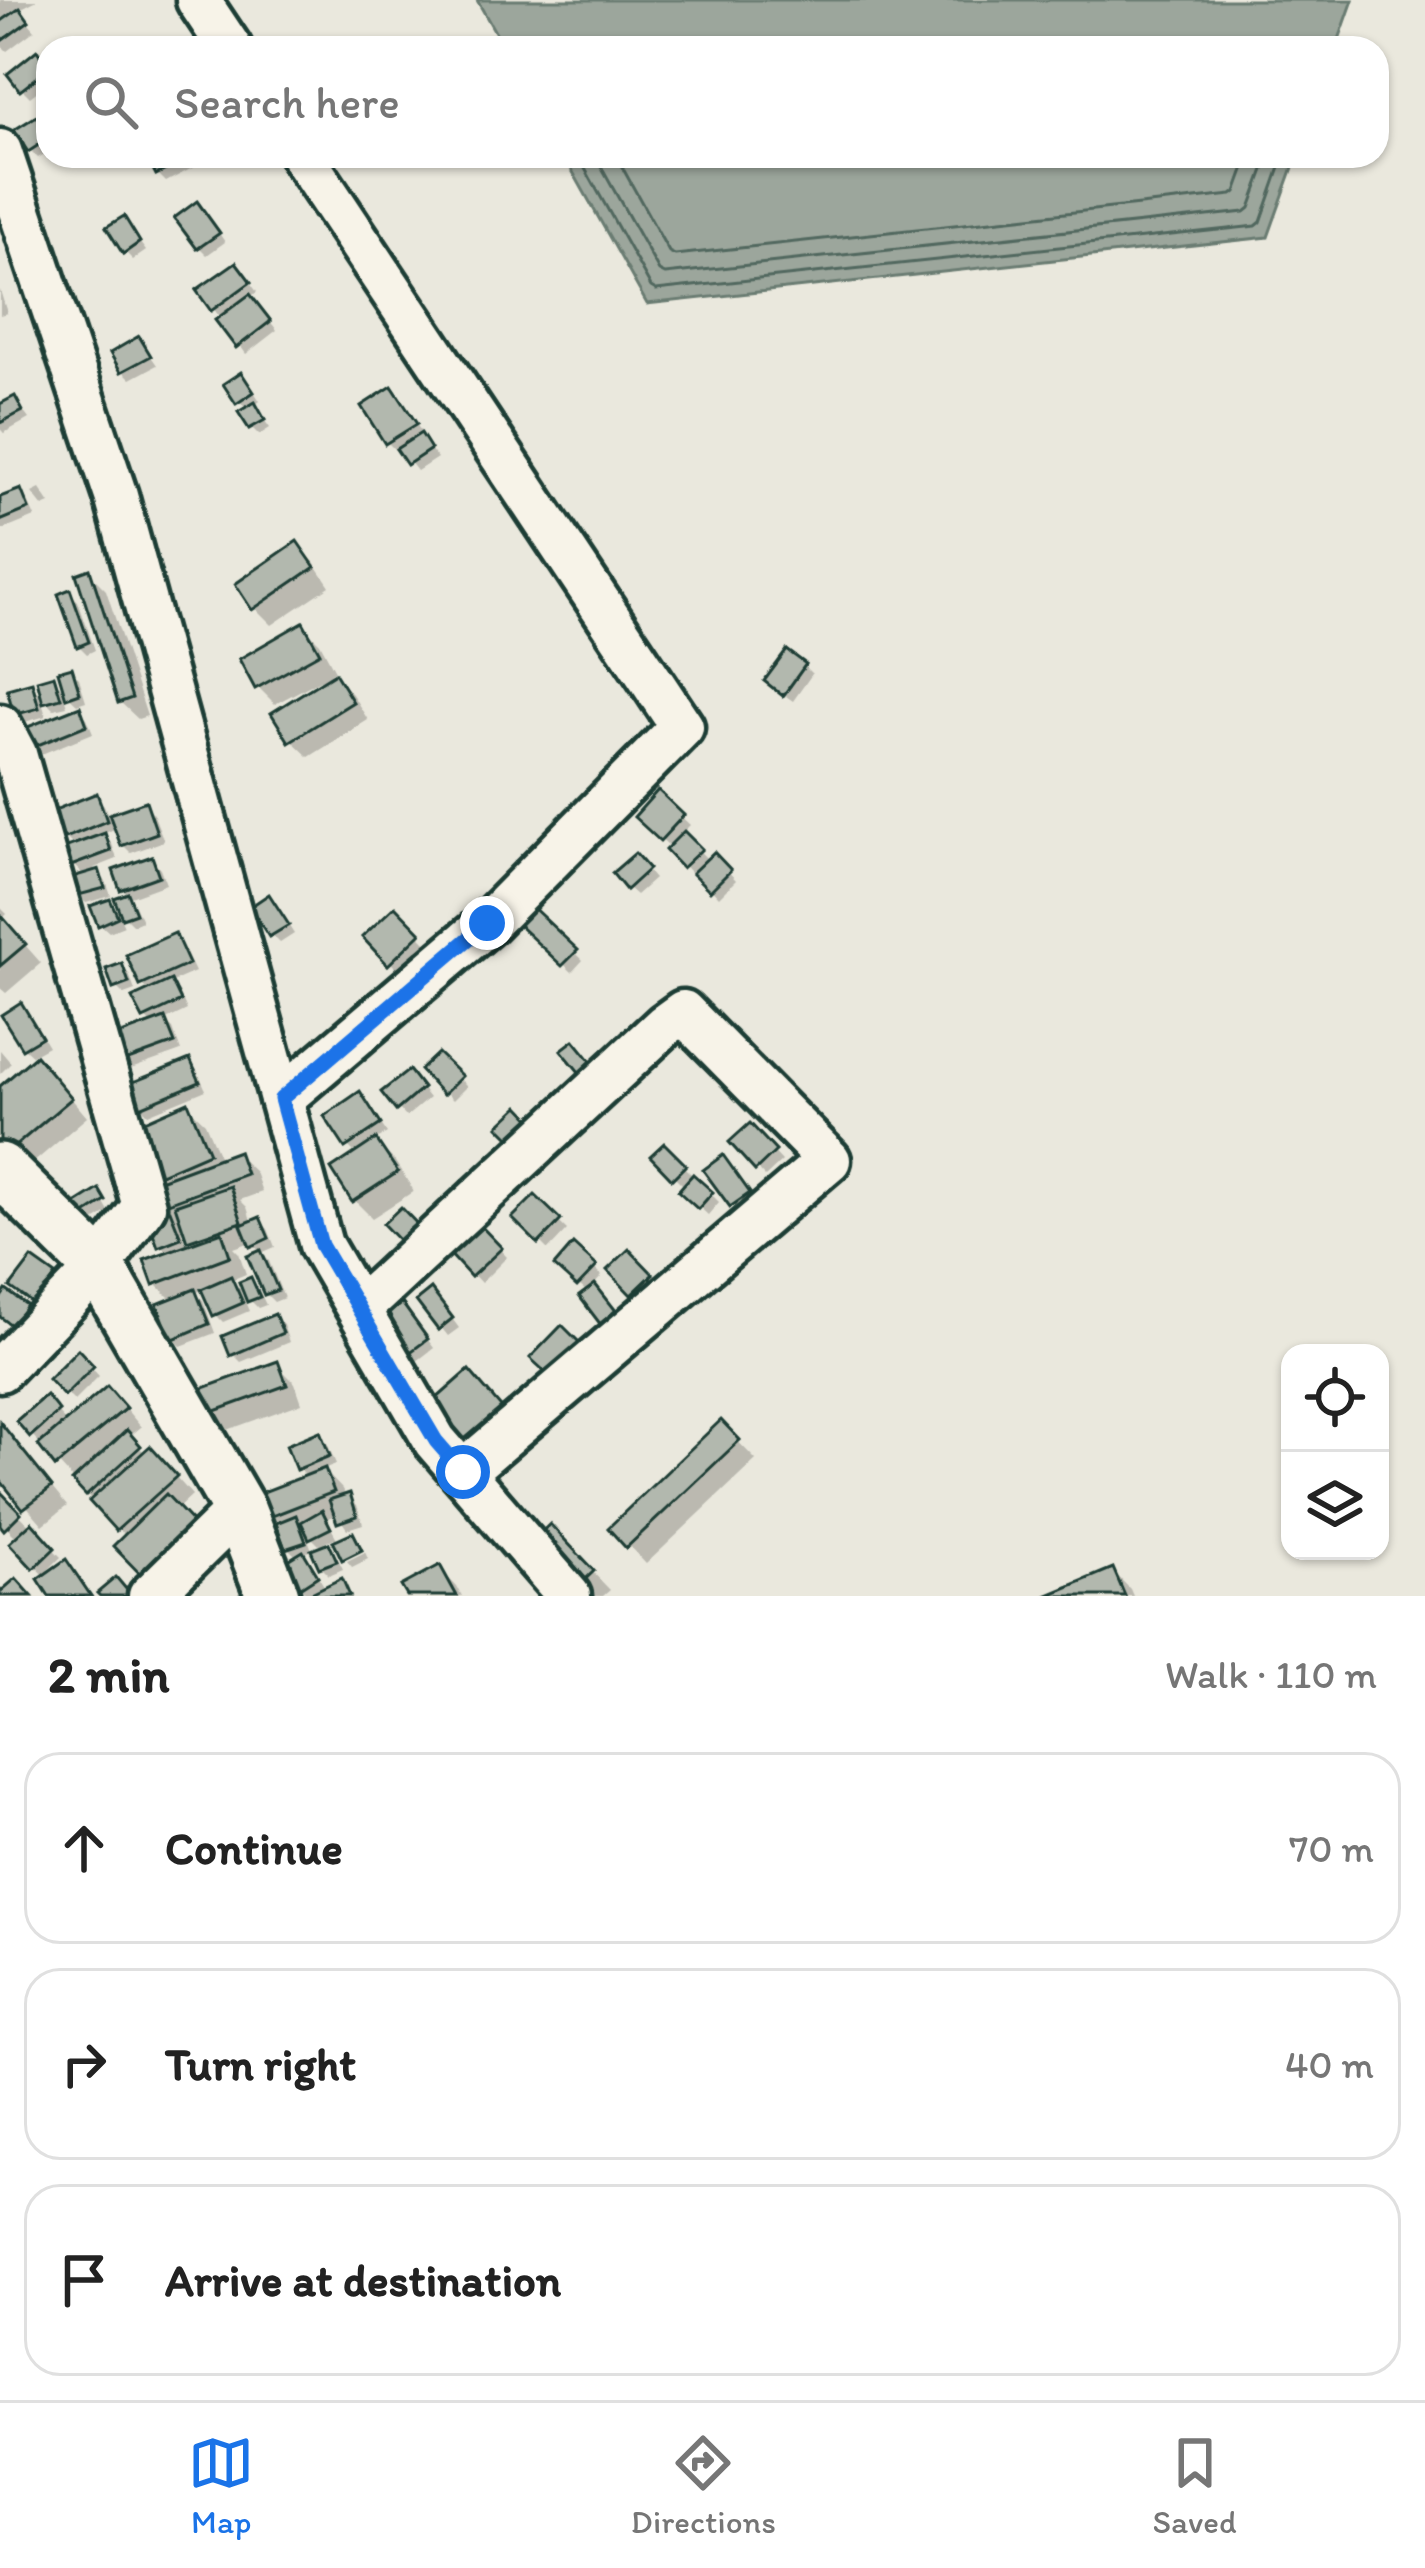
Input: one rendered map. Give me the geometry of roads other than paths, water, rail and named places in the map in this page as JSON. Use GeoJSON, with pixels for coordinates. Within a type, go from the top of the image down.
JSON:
{"type":"FeatureCollection","features":[{"type":"Feature","properties":{"kind":"main road"},"geometry":{"type":"LineString","coordinates":[[0,1169],[99,1267],[239,1509],[274,1596]]}},
{"type":"Feature","properties":{"kind":"street"},"geometry":{"type":"LineString","coordinates":[[198,0],[222,36]]}},
{"type":"Feature","properties":{"kind":"street"},"geometry":{"type":"LineString","coordinates":[[0,151],[116,496],[321,1245],[436,1441],[569,1596]]}},
{"type":"Feature","properties":{"kind":"street"},"geometry":{"type":"LineString","coordinates":[[281,1099],[487,923],[682,727],[310,168]]}},
{"type":"Feature","properties":{"kind":"street"},"geometry":{"type":"LineString","coordinates":[[0,726],[16,754],[144,1206],[99,1267],[0,1370]]}},
{"type":"Feature","properties":{"kind":"street"},"geometry":{"type":"LineString","coordinates":[[359,1309],[683,1012],[830,1160],[463,1472]]}},
{"type":"Feature","properties":{"kind":"street"},"geometry":{"type":"LineString","coordinates":[[150,1596],[239,1509]]}},
{"type":"Feature","properties":{"kind":"water"},"geometry":{"type":"Polygon","coordinates":[[[477,0],[1353,0],[1340,36],[497,36],[477,0]]]}},
{"type":"Feature","properties":{"kind":"water"},"geometry":{"type":"Polygon","coordinates":[[[571,168],[1293,168],[1268,237],[647,304],[571,168]]]}}]}
